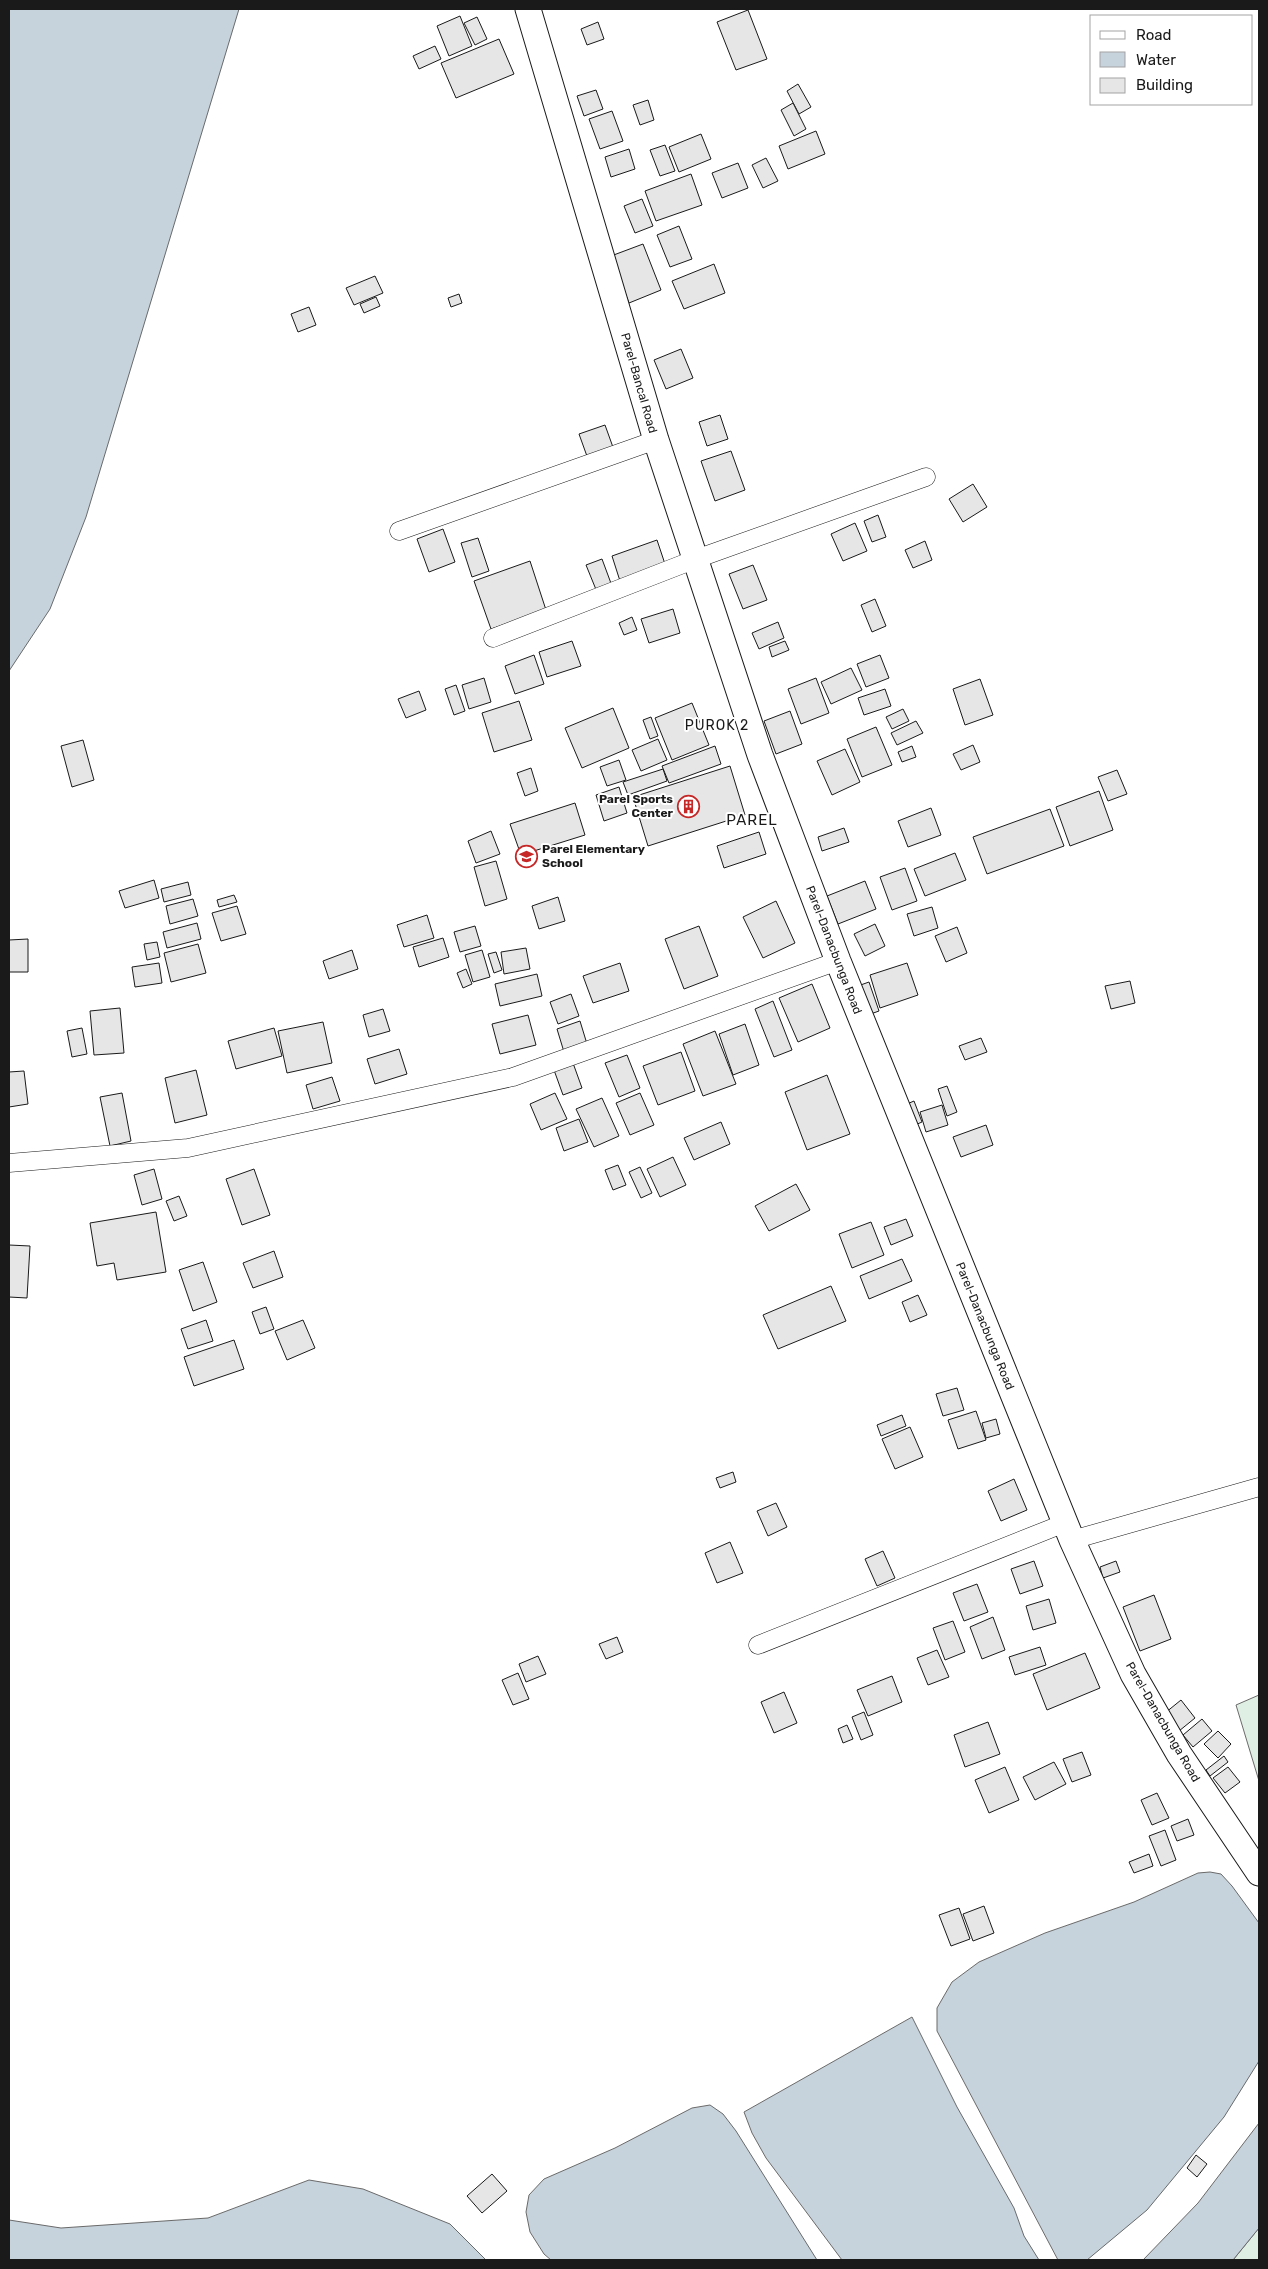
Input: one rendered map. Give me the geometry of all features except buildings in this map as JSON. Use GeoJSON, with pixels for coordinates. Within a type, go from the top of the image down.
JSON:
{"type":"FeatureCollection","features":[{"type":"Feature","properties":{"kind":"main road","name":"Parel-Bancal Road"},"geometry":{"type":"LineString","coordinates":[[528,9],[656,440],[760,755]]}},
{"type":"Feature","properties":{"kind":"main road","name":"Parel-Danacbunga Road"},"geometry":{"type":"LineString","coordinates":[[760,755],[838,961],[1068,1532],[1138,1682],[1179,1754],[1259,1872]]}},
{"type":"Feature","properties":{"kind":"street"},"geometry":{"type":"LineString","coordinates":[[399,531],[656,440]]}},
{"type":"Feature","properties":{"kind":"street"},"geometry":{"type":"LineString","coordinates":[[493,638],[696,558],[926,477]]}},
{"type":"Feature","properties":{"kind":"street"},"geometry":{"type":"LineString","coordinates":[[9,1163],[188,1148],[513,1077],[838,961]]}},
{"type":"Feature","properties":{"kind":"street"},"geometry":{"type":"LineString","coordinates":[[758,1645],[1068,1532],[1259,1487]]}},
{"type":"Feature","properties":{"kind":"green space"},"geometry":{"type":"Polygon","coordinates":[[[1259,1695],[1259,1781],[1236,1705],[1259,1695]]]}},
{"type":"Feature","properties":{"kind":"green space"},"geometry":{"type":"Polygon","coordinates":[[[1259,2228],[1259,2260],[1233,2260],[1259,2228]]]}},
{"type":"Feature","properties":{"kind":"water"},"geometry":{"type":"Polygon","coordinates":[[[9,9],[239,9],[86,517],[50,609],[9,671],[9,9]]]}},
{"type":"Feature","properties":{"kind":"water"},"geometry":{"type":"Polygon","coordinates":[[[1210,1872],[1221,1874],[1259,1923],[1259,2061],[1224,2117],[1147,2210],[1087,2260],[1058,2260],[937,2031],[937,2008],[952,1982],[979,1962],[1045,1933],[1134,1902],[1198,1873],[1210,1872]]]}},
{"type":"Feature","properties":{"kind":"water"},"geometry":{"type":"Polygon","coordinates":[[[912,2017],[957,2107],[1014,2208],[1024,2236],[1039,2260],[842,2260],[766,2158],[752,2133],[744,2112],[912,2017]]]}},
{"type":"Feature","properties":{"kind":"water"},"geometry":{"type":"Polygon","coordinates":[[[710,2105],[723,2114],[736,2131],[817,2260],[551,2260],[544,2254],[530,2232],[526,2212],[529,2195],[544,2179],[615,2148],[692,2108],[710,2105]]]}},
{"type":"Feature","properties":{"kind":"water"},"geometry":{"type":"Polygon","coordinates":[[[1259,2123],[1259,2228],[1233,2260],[1143,2260],[1198,2203],[1259,2123]]]}},
{"type":"Feature","properties":{"kind":"water"},"geometry":{"type":"Polygon","coordinates":[[[309,2180],[363,2189],[450,2224],[486,2260],[9,2260],[9,2220],[61,2228],[208,2218],[309,2180]]]}},
{"type":"Feature","properties":{"kind":"place","name":"Parel Sports Center"},"geometry":{"type":"Point","coordinates":[689,806]}},
{"type":"Feature","properties":{"kind":"place","name":"Parel Elementary School"},"geometry":{"type":"Point","coordinates":[526,856]}},
{"type":"Feature","properties":{"kind":"district","name":"PUROK 2"},"geometry":{"type":"Point","coordinates":[717,725]}},
{"type":"Feature","properties":{"kind":"district","name":"PAREL"},"geometry":{"type":"Point","coordinates":[752,820]}}]}
